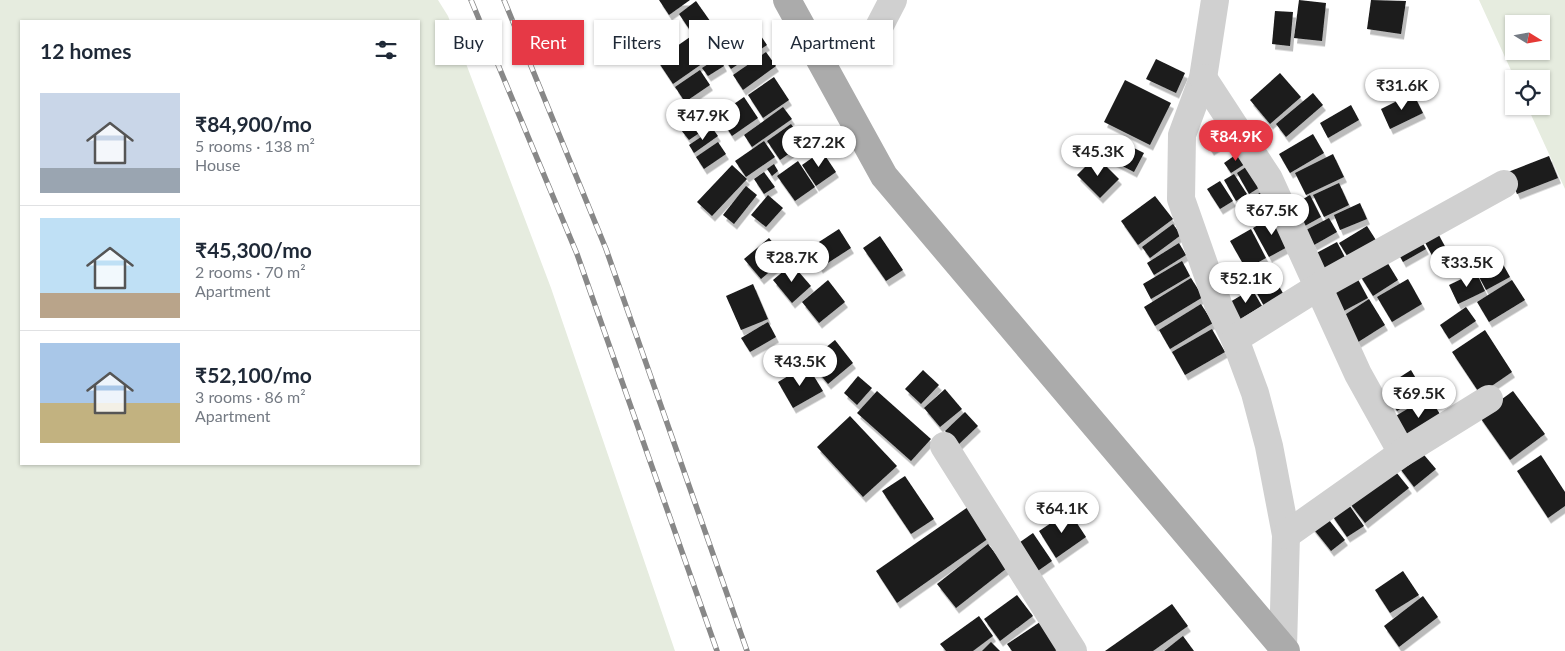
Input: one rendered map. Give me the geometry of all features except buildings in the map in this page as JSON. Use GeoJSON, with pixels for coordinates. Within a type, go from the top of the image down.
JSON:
{"type":"FeatureCollection","features":[{"type":"Feature","properties":{"kind":"main road"},"geometry":{"type":"LineString","coordinates":[[787,0],[884,176],[1284,650]]}},
{"type":"Feature","properties":{"kind":"street"},"geometry":{"type":"LineString","coordinates":[[883,20],[893,0]]}},
{"type":"Feature","properties":{"kind":"street"},"geometry":{"type":"LineString","coordinates":[[1215,0],[1203,78],[1182,135],[1181,199],[1218,304],[1236,339],[1255,393],[1269,446],[1286,535],[1284,650]]}},
{"type":"Feature","properties":{"kind":"street"},"geometry":{"type":"LineString","coordinates":[[1203,78],[1269,179],[1358,374],[1402,453]]}},
{"type":"Feature","properties":{"kind":"street"},"geometry":{"type":"LineString","coordinates":[[1236,339],[1318,287],[1504,184]]}},
{"type":"Feature","properties":{"kind":"street"},"geometry":{"type":"LineString","coordinates":[[1286,535],[1402,453],[1489,399]]}},
{"type":"Feature","properties":{"kind":"street"},"geometry":{"type":"LineString","coordinates":[[944,446],[1069,650]]}},
{"type":"Feature","properties":{"kind":"shaded area"},"geometry":{"type":"Polygon","coordinates":[[[0,0],[438,0],[450,20],[435,20],[435,65],[467,65],[551,288],[675,651],[0,651],[0,0]]]}},
{"type":"Feature","properties":{"kind":"shaded area"},"geometry":{"type":"Polygon","coordinates":[[[1479,0],[1565,0],[1565,189],[1531,115],[1550,115],[1550,70],[1511,70],[1506,60],[1550,60],[1550,15],[1505,15],[1505,57],[1479,0]]]}},
{"type":"Feature","properties":{"kind":"railway"},"geometry":{"type":"LineString","coordinates":[[471,0],[577,254],[717,651]]}},
{"type":"Feature","properties":{"kind":"railway"},"geometry":{"type":"LineString","coordinates":[[504,0],[606,249],[747,651]]}}]}
